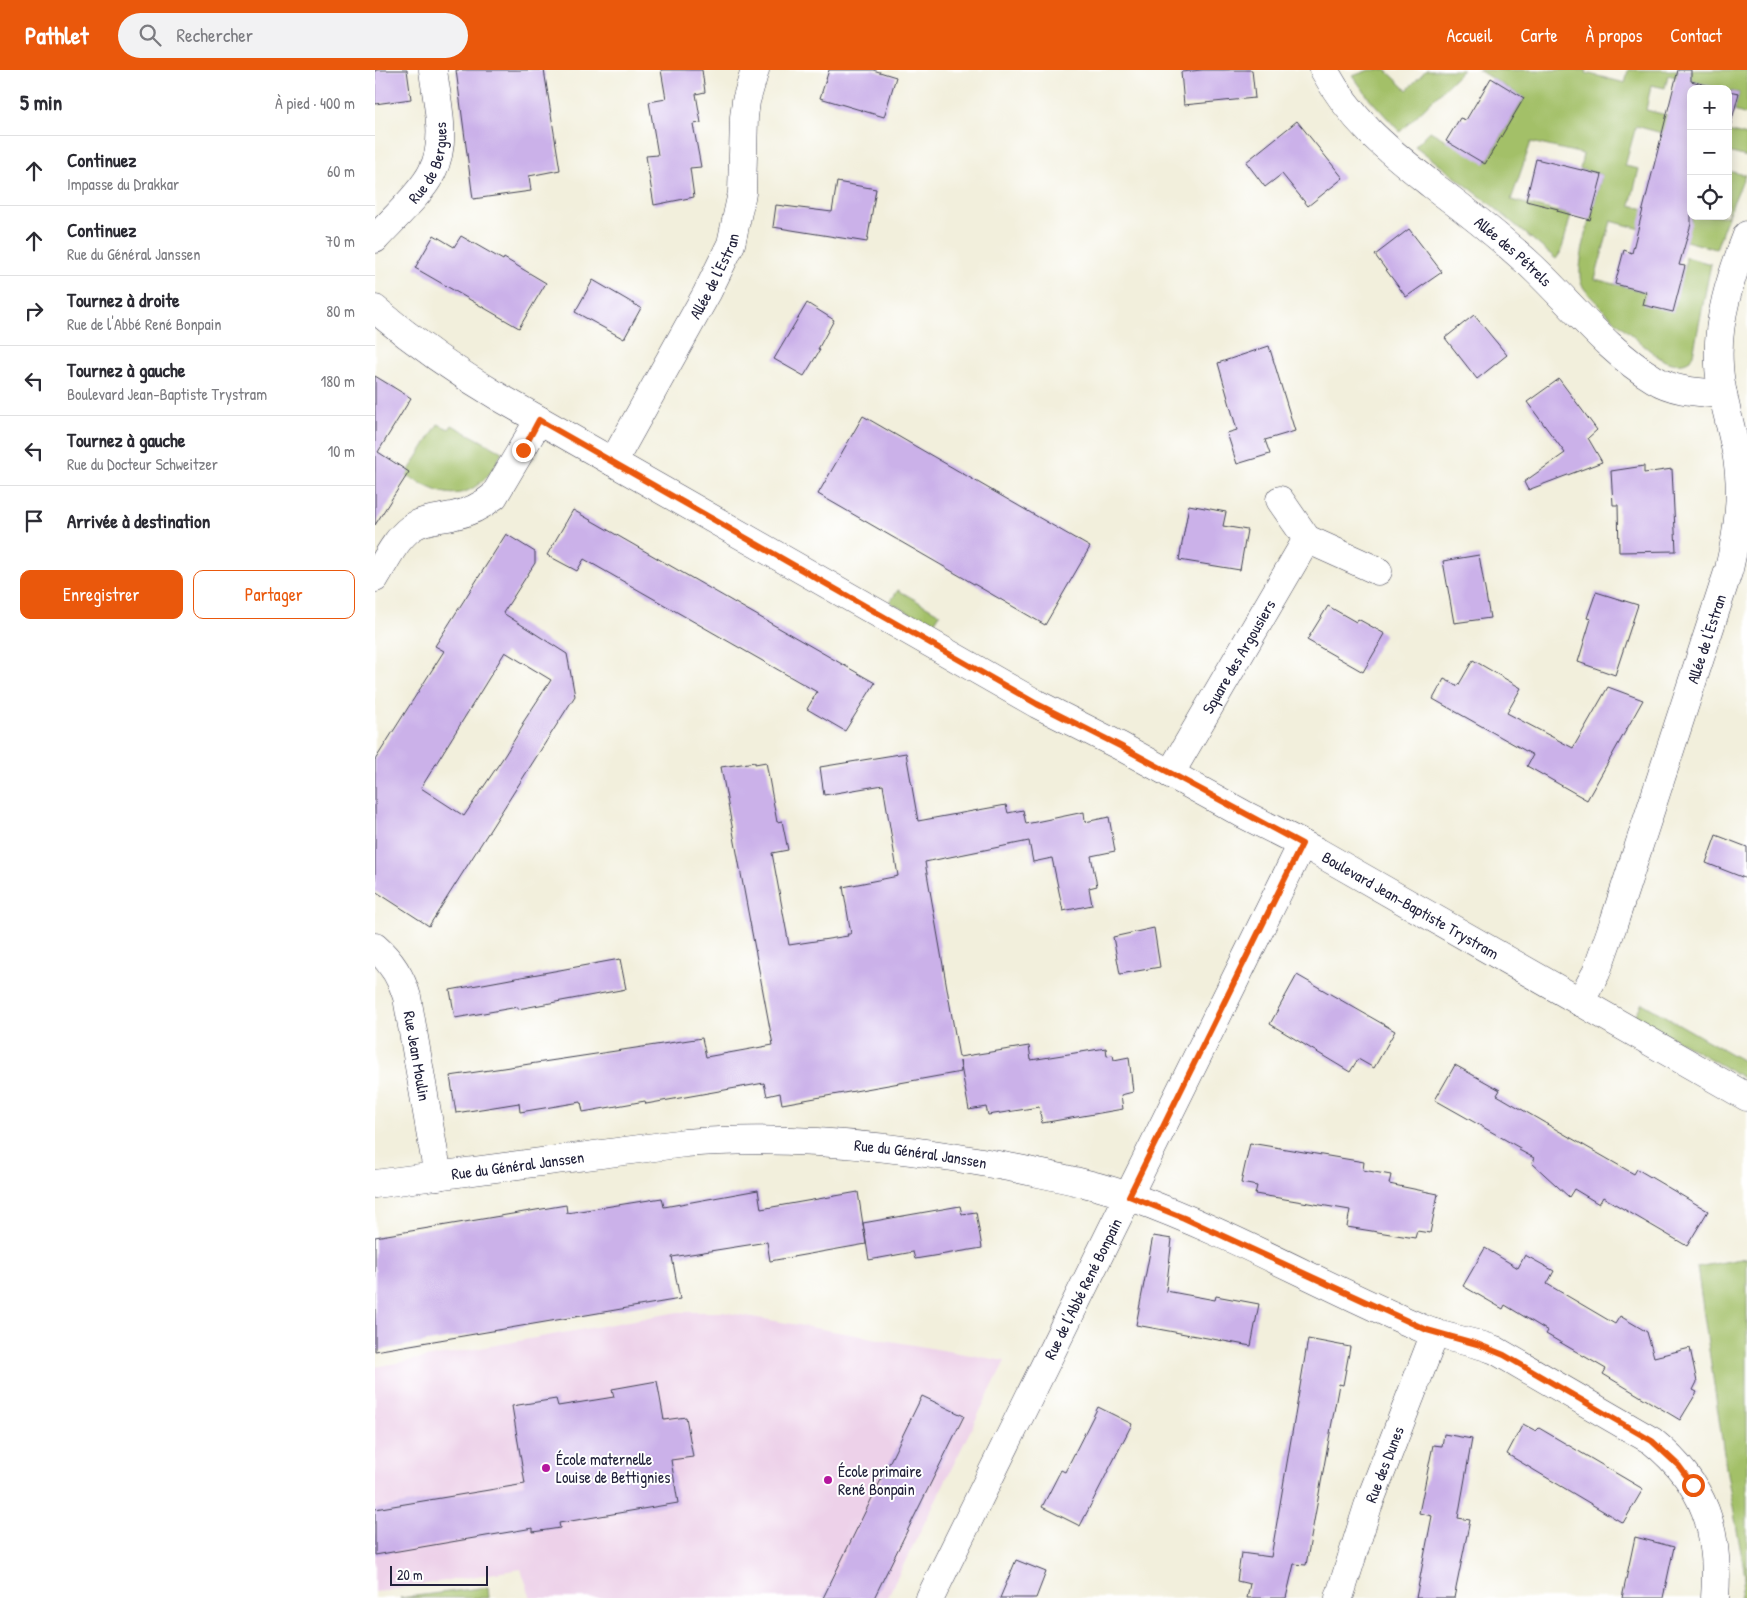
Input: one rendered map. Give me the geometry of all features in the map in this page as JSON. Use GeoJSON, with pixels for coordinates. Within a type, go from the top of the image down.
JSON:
{"type":"FeatureCollection","features":[{"type":"Feature","properties":{"kind":"street","name":"Rue de Bergues"},"geometry":{"type":"LineString","coordinates":[[375,239],[422,187],[435,165],[439,147],[440,126],[433,70]]}},
{"type":"Feature","properties":{"kind":"street","name":"Allée de l'Estran"},"geometry":{"type":"LineString","coordinates":[[613,462],[707,294],[731,244],[742,193],[746,101],[755,70]]}},
{"type":"Feature","properties":{"kind":"street","name":"Allée des Pétrels"},"geometry":{"type":"LineString","coordinates":[[1324,70],[1332,86],[1350,111],[1381,144],[1511,248],[1551,284],[1618,353],[1647,375],[1671,388],[1723,394]]}},
{"type":"Feature","properties":{"kind":"street","name":"Allée de l'Estran"},"geometry":{"type":"LineString","coordinates":[[1580,1002],[1594,978],[1603,955],[1732,556],[1740,511],[1740,481],[1736,452],[1723,394],[1718,357],[1722,320],[1734,270],[1747,235]]}},
{"type":"Feature","properties":{"kind":"street","name":"Boulevard Jean-Baptiste Trystram"},"geometry":{"type":"LineString","coordinates":[[375,309],[415,342],[456,371],[539,420],[1037,704],[1302,844],[1747,1097]]}},
{"type":"Feature","properties":{"kind":"street"},"geometry":{"type":"LineString","coordinates":[[375,578],[399,541],[411,528],[425,522],[462,514],[483,504],[494,496],[539,420]]}},
{"type":"Feature","properties":{"kind":"street"},"geometry":{"type":"LineString","coordinates":[[1280,500],[1307,539],[1378,571]]}},
{"type":"Feature","properties":{"kind":"street","name":"Square des Argousiers"},"geometry":{"type":"LineString","coordinates":[[1170,774],[1307,539]]}},
{"type":"Feature","properties":{"kind":"street","name":"Rue de l'Abbé René Bonpain"},"geometry":{"type":"LineString","coordinates":[[930,1598],[1302,844]]}},
{"type":"Feature","properties":{"kind":"street","name":"Rue Jean Moulin"},"geometry":{"type":"LineString","coordinates":[[375,947],[388,959],[400,976],[407,997],[438,1176]]}},
{"type":"Feature","properties":{"kind":"street","name":"Rue du Général Janssen"},"geometry":{"type":"LineString","coordinates":[[375,1184],[685,1144],[741,1140],[889,1148],[1041,1173],[1129,1196],[1184,1218],[1435,1333],[1477,1344],[1504,1355],[1652,1441],[1687,1475],[1699,1495],[1708,1516],[1715,1550],[1715,1598]]}},
{"type":"Feature","properties":{"kind":"street","name":"Rue des Dunes"},"geometry":{"type":"LineString","coordinates":[[1339,1598],[1368,1506],[1435,1333]]}},
{"type":"Feature","properties":{"kind":"shaded area"},"geometry":{"type":"Polygon","coordinates":[[[678,1312],[723,1312],[1005,1361],[887,1598],[531,1598],[521,1569],[375,1592],[375,1367],[678,1312]]]}},
{"type":"Feature","properties":{"kind":"green space"},"geometry":{"type":"Polygon","coordinates":[[[1369,70],[1386,70],[1407,90],[1426,70],[1463,70],[1400,132],[1369,98],[1353,76],[1369,70]]]}},
{"type":"Feature","properties":{"kind":"green space"},"geometry":{"type":"Polygon","coordinates":[[[1478,70],[1587,70],[1586,73],[1625,83],[1628,70],[1747,70],[1747,115],[1734,111],[1739,93],[1732,92],[1732,85],[1706,85],[1668,75],[1665,88],[1651,85],[1646,110],[1687,120],[1687,140],[1636,126],[1625,166],[1639,169],[1630,205],[1691,221],[1727,220],[1716,249],[1611,221],[1595,279],[1646,292],[1644,305],[1685,267],[1686,257],[1711,264],[1693,355],[1690,360],[1684,363],[1665,361],[1633,337],[1606,312],[1585,290],[1581,283],[1580,273],[1583,245],[1602,175],[1580,169],[1583,154],[1531,142],[1511,200],[1571,215],[1561,252],[1556,259],[1489,203],[1415,146],[1430,131],[1486,163],[1524,98],[1478,70]]]}},
{"type":"Feature","properties":{"kind":"green space"},"geometry":{"type":"Polygon","coordinates":[[[1732,132],[1747,136],[1747,157],[1732,153],[1732,132]]]}},
{"type":"Feature","properties":{"kind":"green space"},"geometry":{"type":"Polygon","coordinates":[[[1732,172],[1745,175],[1732,206],[1732,172]]]}},
{"type":"Feature","properties":{"kind":"green space"},"geometry":{"type":"Polygon","coordinates":[[[438,424],[449,429],[452,425],[502,452],[490,473],[470,490],[449,494],[429,487],[406,475],[438,424]]]}},
{"type":"Feature","properties":{"kind":"green space"},"geometry":{"type":"Polygon","coordinates":[[[898,590],[940,614],[932,626],[890,602],[898,590]]]}},
{"type":"Feature","properties":{"kind":"green space"},"geometry":{"type":"Polygon","coordinates":[[[1642,1003],[1747,1063],[1747,1080],[1635,1016],[1642,1003]]]}},
{"type":"Feature","properties":{"kind":"green space"},"geometry":{"type":"Polygon","coordinates":[[[1747,1258],[1747,1598],[1740,1598],[1745,1575],[1726,1468],[1697,1267],[1747,1258]]]}},
{"type":"Feature","properties":{"kind":"green space"},"geometry":{"type":"Polygon","coordinates":[[[488,1587],[489,1598],[400,1598],[488,1587]]]}},
{"type":"Feature","properties":{"kind":"building"},"geometry":{"type":"Polygon","coordinates":[[[375,70],[407,70],[411,99],[375,104],[375,70]]]}},
{"type":"Feature","properties":{"kind":"building"},"geometry":{"type":"Polygon","coordinates":[[[456,70],[544,70],[560,170],[529,176],[531,191],[473,199],[456,70]]]}},
{"type":"Feature","properties":{"kind":"building"},"geometry":{"type":"Polygon","coordinates":[[[661,70],[702,70],[705,92],[696,94],[701,123],[693,124],[701,167],[690,168],[694,197],[654,205],[646,156],[658,155],[649,102],[666,99],[661,70]]]}},
{"type":"Feature","properties":{"kind":"building"},"geometry":{"type":"Polygon","coordinates":[[[829,70],[873,70],[896,77],[884,117],[820,98],[829,70]]]}},
{"type":"Feature","properties":{"kind":"building"},"geometry":{"type":"Polygon","coordinates":[[[1252,70],[1255,98],[1184,105],[1181,72],[1252,70]]]}},
{"type":"Feature","properties":{"kind":"building"},"geometry":{"type":"Polygon","coordinates":[[[1678,70],[1691,70],[1691,81],[1706,85],[1687,85],[1687,220],[1691,220],[1691,224],[1679,265],[1685,266],[1673,312],[1643,305],[1646,292],[1615,284],[1624,250],[1632,253],[1678,70]]]}},
{"type":"Feature","properties":{"kind":"building"},"geometry":{"type":"Polygon","coordinates":[[[1491,78],[1524,98],[1485,164],[1446,141],[1460,118],[1466,120],[1491,78]]]}},
{"type":"Feature","properties":{"kind":"building"},"geometry":{"type":"Polygon","coordinates":[[[1732,92],[1739,93],[1732,120],[1732,92]]]}},
{"type":"Feature","properties":{"kind":"building"},"geometry":{"type":"Polygon","coordinates":[[[1297,121],[1343,178],[1308,206],[1282,174],[1265,187],[1246,162],[1297,121]]]}},
{"type":"Feature","properties":{"kind":"building"},"geometry":{"type":"Polygon","coordinates":[[[1536,159],[1602,175],[1590,220],[1526,201],[1536,159]]]}},
{"type":"Feature","properties":{"kind":"building"},"geometry":{"type":"Polygon","coordinates":[[[837,182],[876,189],[867,242],[773,227],[776,205],[832,212],[837,182]]]}},
{"type":"Feature","properties":{"kind":"building"},"geometry":{"type":"Polygon","coordinates":[[[1409,229],[1442,272],[1406,297],[1375,255],[1409,229]]]}},
{"type":"Feature","properties":{"kind":"building"},"geometry":{"type":"Polygon","coordinates":[[[434,235],[454,247],[461,236],[503,260],[504,258],[546,283],[519,328],[415,268],[434,235]]]}},
{"type":"Feature","properties":{"kind":"building"},"geometry":{"type":"Polygon","coordinates":[[[593,280],[641,308],[624,339],[575,312],[593,280]]]}},
{"type":"Feature","properties":{"kind":"building"},"geometry":{"type":"Polygon","coordinates":[[[807,303],[834,320],[818,349],[820,350],[804,376],[774,359],[807,303]]]}},
{"type":"Feature","properties":{"kind":"building"},"geometry":{"type":"Polygon","coordinates":[[[1474,315],[1507,355],[1477,379],[1445,338],[1474,315]]]}},
{"type":"Feature","properties":{"kind":"building"},"geometry":{"type":"Polygon","coordinates":[[[1269,346],[1295,431],[1265,440],[1270,454],[1237,464],[1227,433],[1237,430],[1218,363],[1269,346]]]}},
{"type":"Feature","properties":{"kind":"building"},"geometry":{"type":"Polygon","coordinates":[[[375,376],[411,398],[378,452],[409,472],[375,525],[375,376]]]}},
{"type":"Feature","properties":{"kind":"building"},"geometry":{"type":"Polygon","coordinates":[[[1559,379],[1597,430],[1588,438],[1602,462],[1528,490],[1524,482],[1565,453],[1527,402],[1559,379]]]}},
{"type":"Feature","properties":{"kind":"building"},"geometry":{"type":"Polygon","coordinates":[[[863,416],[1090,547],[1045,625],[818,494],[863,416]]]}},
{"type":"Feature","properties":{"kind":"building"},"geometry":{"type":"Polygon","coordinates":[[[1644,466],[1644,473],[1672,469],[1676,551],[1619,552],[1618,505],[1613,505],[1611,471],[1644,466]]]}},
{"type":"Feature","properties":{"kind":"building"},"geometry":{"type":"Polygon","coordinates":[[[1189,505],[1226,512],[1223,526],[1247,530],[1240,570],[1179,560],[1189,505]]]}},
{"type":"Feature","properties":{"kind":"building"},"geometry":{"type":"Polygon","coordinates":[[[573,510],[875,683],[845,731],[807,709],[817,692],[584,559],[577,571],[547,555],[573,510]]]}},
{"type":"Feature","properties":{"kind":"building"},"geometry":{"type":"Polygon","coordinates":[[[506,534],[535,552],[535,563],[503,613],[567,654],[575,696],[429,926],[375,891],[375,760],[444,651],[435,646],[506,534]],[[505,652],[421,788],[464,816],[505,755],[524,724],[522,724],[551,680],[505,652]]]}},
{"type":"Feature","properties":{"kind":"building"},"geometry":{"type":"Polygon","coordinates":[[[1479,555],[1490,618],[1454,623],[1443,561],[1479,555]]]}},
{"type":"Feature","properties":{"kind":"building"},"geometry":{"type":"Polygon","coordinates":[[[1596,592],[1638,605],[1615,675],[1578,662],[1591,619],[1587,618],[1596,592]]]}},
{"type":"Feature","properties":{"kind":"building"},"geometry":{"type":"Polygon","coordinates":[[[1328,606],[1356,622],[1358,619],[1385,634],[1363,672],[1307,640],[1328,606]]]}},
{"type":"Feature","properties":{"kind":"building"},"geometry":{"type":"Polygon","coordinates":[[[1473,660],[1521,688],[1507,713],[1573,748],[1608,687],[1643,700],[1587,800],[1527,766],[1533,755],[1433,699],[1444,679],[1458,686],[1473,660]]]}},
{"type":"Feature","properties":{"kind":"building"},"geometry":{"type":"Polygon","coordinates":[[[906,753],[918,821],[1006,805],[1008,813],[1023,810],[1026,824],[1084,812],[1085,822],[1109,817],[1115,851],[1091,856],[1097,886],[1089,888],[1092,905],[1063,911],[1052,858],[1033,862],[1029,841],[925,862],[959,1057],[1029,1046],[1031,1060],[1106,1048],[1107,1056],[1113,1055],[1114,1060],[1129,1057],[1133,1092],[1121,1095],[1123,1109],[1042,1123],[1039,1107],[988,1115],[986,1107],[969,1110],[960,1061],[961,1072],[782,1104],[780,1093],[767,1096],[764,1083],[646,1104],[645,1101],[583,1112],[581,1102],[520,1112],[519,1103],[456,1113],[450,1076],[702,1038],[706,1057],[773,1045],[721,767],[766,762],[777,822],[782,821],[788,850],[772,853],[789,945],[848,936],[847,934],[851,934],[843,887],[898,876],[883,785],[824,795],[820,767],[906,753]]]}},
{"type":"Feature","properties":{"kind":"building"},"geometry":{"type":"Polygon","coordinates":[[[1716,835],[1747,847],[1747,879],[1706,863],[1716,835]]]}},
{"type":"Feature","properties":{"kind":"building"},"geometry":{"type":"Polygon","coordinates":[[[1154,928],[1160,967],[1120,974],[1113,937],[1154,928]]]}},
{"type":"Feature","properties":{"kind":"building"},"geometry":{"type":"Polygon","coordinates":[[[620,959],[626,989],[518,1009],[518,1007],[455,1018],[450,990],[620,959]]]}},
{"type":"Feature","properties":{"kind":"building"},"geometry":{"type":"Polygon","coordinates":[[[1297,975],[1395,1031],[1374,1068],[1358,1059],[1350,1072],[1270,1024],[1297,975]]]}},
{"type":"Feature","properties":{"kind":"building"},"geometry":{"type":"Polygon","coordinates":[[[1455,1065],[1500,1090],[1497,1095],[1557,1130],[1634,1174],[1637,1169],[1708,1211],[1687,1246],[1603,1197],[1599,1204],[1574,1189],[1569,1197],[1532,1163],[1534,1158],[1519,1150],[1520,1148],[1435,1100],[1455,1065]]]}},
{"type":"Feature","properties":{"kind":"building"},"geometry":{"type":"Polygon","coordinates":[[[1250,1143],[1364,1162],[1363,1170],[1391,1175],[1389,1184],[1438,1194],[1430,1233],[1417,1231],[1415,1238],[1347,1227],[1350,1210],[1255,1194],[1257,1186],[1241,1183],[1250,1143]]]}},
{"type":"Feature","properties":{"kind":"building"},"geometry":{"type":"Polygon","coordinates":[[[758,1190],[761,1209],[858,1192],[866,1244],[770,1261],[767,1242],[672,1257],[680,1299],[375,1351],[375,1237],[566,1205],[567,1213],[662,1198],[664,1207],[758,1190]]]}},
{"type":"Feature","properties":{"kind":"building"},"geometry":{"type":"Polygon","coordinates":[[[960,1206],[962,1214],[976,1212],[982,1248],[915,1259],[913,1252],[869,1260],[863,1223],[960,1206]]]}},
{"type":"Feature","properties":{"kind":"building"},"geometry":{"type":"Polygon","coordinates":[[[1153,1236],[1172,1239],[1166,1291],[1215,1300],[1216,1296],[1259,1304],[1251,1346],[1136,1325],[1153,1236]]]}},
{"type":"Feature","properties":{"kind":"building"},"geometry":{"type":"Polygon","coordinates":[[[1485,1248],[1518,1268],[1525,1255],[1554,1271],[1547,1284],[1615,1324],[1620,1316],[1647,1332],[1654,1357],[1690,1348],[1697,1382],[1693,1390],[1697,1392],[1680,1420],[1603,1374],[1606,1369],[1546,1334],[1548,1331],[1505,1305],[1503,1309],[1463,1286],[1485,1248]]]}},
{"type":"Feature","properties":{"kind":"building"},"geometry":{"type":"Polygon","coordinates":[[[1308,1339],[1350,1347],[1343,1385],[1339,1384],[1306,1565],[1294,1564],[1286,1598],[1247,1598],[1250,1584],[1237,1581],[1241,1553],[1271,1557],[1308,1339]]]}},
{"type":"Feature","properties":{"kind":"building"},"geometry":{"type":"Polygon","coordinates":[[[657,1381],[664,1420],[686,1417],[693,1457],[671,1460],[678,1503],[559,1523],[560,1528],[533,1532],[533,1528],[375,1555],[375,1509],[525,1484],[512,1406],[556,1399],[558,1406],[614,1397],[612,1389],[657,1381]]]}},
{"type":"Feature","properties":{"kind":"building"},"geometry":{"type":"Polygon","coordinates":[[[922,1396],[964,1416],[874,1598],[823,1598],[922,1396]]]}},
{"type":"Feature","properties":{"kind":"building"},"geometry":{"type":"Polygon","coordinates":[[[1098,1407],[1132,1424],[1080,1526],[1042,1507],[1061,1470],[1065,1472],[1098,1407]]]}},
{"type":"Feature","properties":{"kind":"building"},"geometry":{"type":"Polygon","coordinates":[[[1523,1424],[1536,1431],[1539,1428],[1643,1489],[1623,1523],[1507,1454],[1523,1424]]]}},
{"type":"Feature","properties":{"kind":"building"},"geometry":{"type":"Polygon","coordinates":[[[1444,1434],[1472,1439],[1458,1518],[1470,1520],[1454,1598],[1416,1598],[1432,1516],[1419,1513],[1433,1445],[1442,1446],[1444,1434]]]}},
{"type":"Feature","properties":{"kind":"building"},"geometry":{"type":"Polygon","coordinates":[[[1635,1537],[1674,1547],[1663,1598],[1622,1598],[1635,1537]]]}},
{"type":"Feature","properties":{"kind":"building"},"geometry":{"type":"Polygon","coordinates":[[[1016,1560],[1046,1572],[1036,1598],[1000,1598],[1016,1560]]]}},
{"type":"Feature","properties":{"kind":"place","name":"École maternelle Louise de Bettignies"},"geometry":{"type":"Point","coordinates":[546,1468]}},
{"type":"Feature","properties":{"kind":"place","name":"École primaire René Bonpain"},"geometry":{"type":"Point","coordinates":[828,1480]}},
{"type":"Feature","properties":{"kind":"route"},"geometry":{"type":"LineString","coordinates":[[523,450],[539,420],[1037,704],[1120,746],[1302,844],[1129,1196],[1184,1218],[1427,1330],[1495,1350],[1652,1441],[1679,1466],[1693,1485]]}}]}
